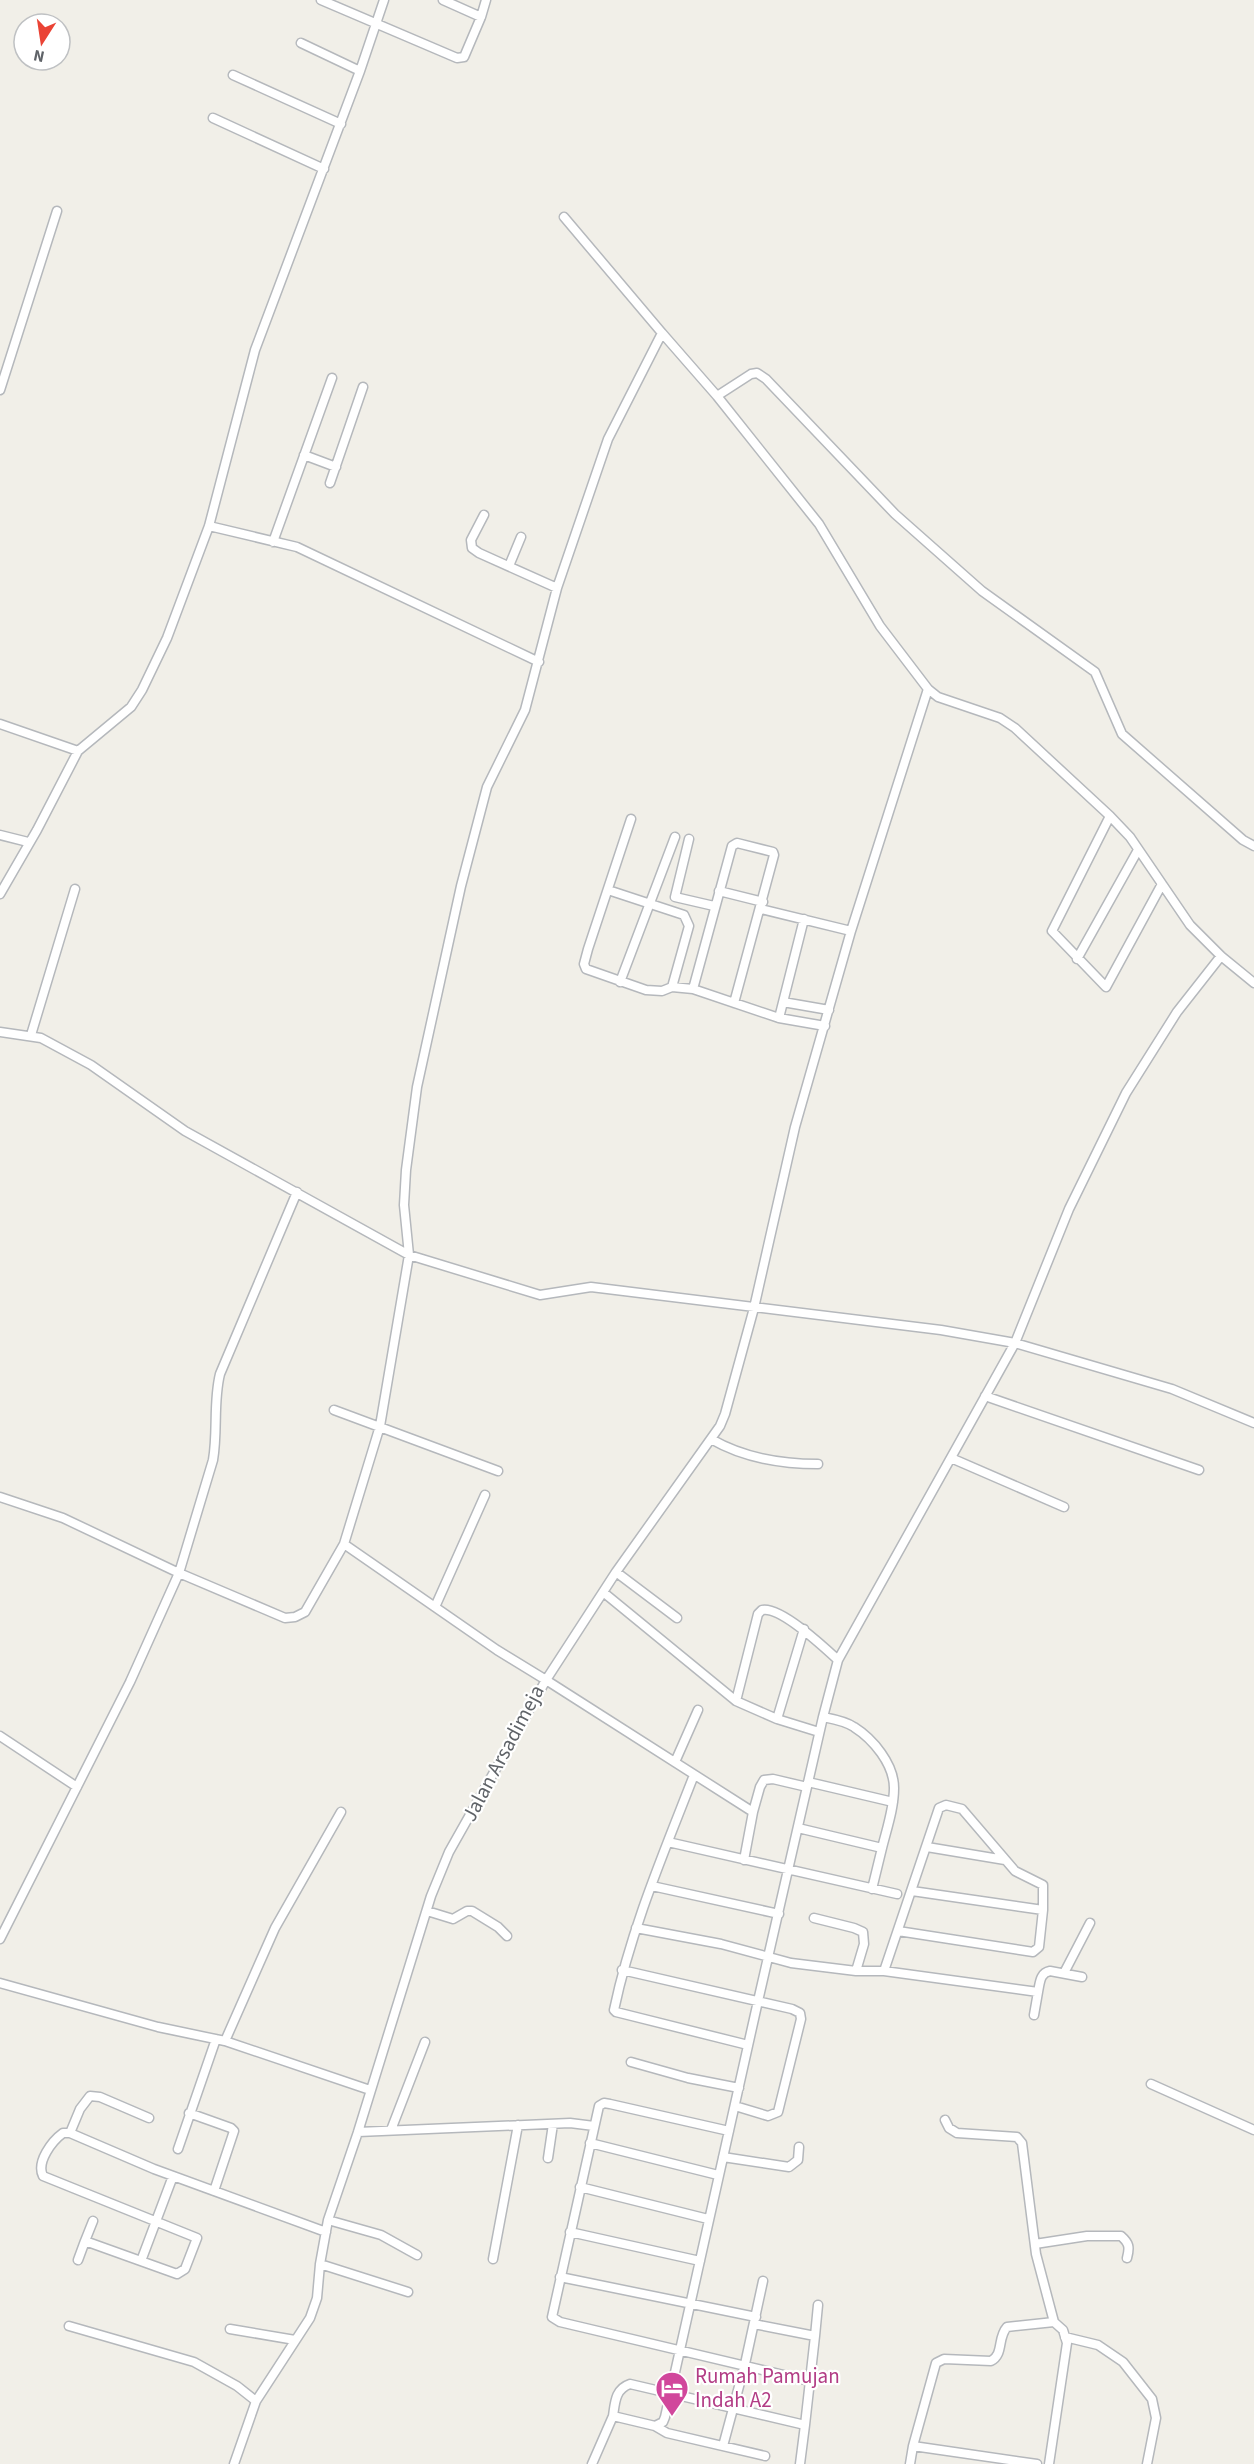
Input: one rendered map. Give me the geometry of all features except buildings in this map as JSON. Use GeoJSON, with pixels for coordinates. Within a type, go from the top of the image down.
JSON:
{"type":"FeatureCollection","features":[{"type":"Feature","properties":{"kind":"street"},"geometry":{"type":"LineString","coordinates":[[321,0],[457,58],[464,57],[486,0]]}},
{"type":"Feature","properties":{"kind":"street"},"geometry":{"type":"LineString","coordinates":[[0,894],[37,830],[78,751],[131,707],[142,690],[167,638],[209,526],[255,350],[341,124],[384,0]]}},
{"type":"Feature","properties":{"kind":"street"},"geometry":{"type":"LineString","coordinates":[[443,0],[481,17]]}},
{"type":"Feature","properties":{"kind":"street"},"geometry":{"type":"LineString","coordinates":[[301,43],[360,71]]}},
{"type":"Feature","properties":{"kind":"street"},"geometry":{"type":"LineString","coordinates":[[233,75],[341,124]]}},
{"type":"Feature","properties":{"kind":"street"},"geometry":{"type":"LineString","coordinates":[[213,118],[324,169]]}},
{"type":"Feature","properties":{"kind":"street"},"geometry":{"type":"LineString","coordinates":[[0,390],[57,211]]}},
{"type":"Feature","properties":{"kind":"street"},"geometry":{"type":"LineString","coordinates":[[564,216],[717,396],[819,524],[880,626],[928,689],[938,697],[999,717],[1015,728],[1110,816],[1138,850],[1190,925],[1221,956],[1254,983]]}},
{"type":"Feature","properties":{"kind":"street"},"geometry":{"type":"LineString","coordinates":[[0,1497],[63,1518],[179,1573],[285,1618],[295,1617],[304,1612],[344,1544],[380,1426],[409,1255],[404,1205],[406,1170],[417,1087],[461,886],[487,787],[525,710],[557,588],[608,439],[662,333]]}},
{"type":"Feature","properties":{"kind":"street"},"geometry":{"type":"LineString","coordinates":[[717,396],[751,374],[757,373],[766,379],[895,514],[982,591],[1095,672],[1122,734],[1243,840],[1254,846]]}},
{"type":"Feature","properties":{"kind":"street"},"geometry":{"type":"LineString","coordinates":[[273,542],[332,378]]}},
{"type":"Feature","properties":{"kind":"street"},"geometry":{"type":"LineString","coordinates":[[330,483],[363,387]]}},
{"type":"Feature","properties":{"kind":"street"},"geometry":{"type":"LineString","coordinates":[[304,455],[336,467]]}},
{"type":"Feature","properties":{"kind":"street"},"geometry":{"type":"LineString","coordinates":[[484,515],[471,540],[472,548],[479,554],[557,588]]}},
{"type":"Feature","properties":{"kind":"street"},"geometry":{"type":"LineString","coordinates":[[209,526],[297,547],[539,662]]}},
{"type":"Feature","properties":{"kind":"street"},"geometry":{"type":"LineString","coordinates":[[509,566],[522,537]]}},
{"type":"Feature","properties":{"kind":"street"},"geometry":{"type":"LineString","coordinates":[[753,1812],[546,1680],[616,1572],[720,1426],[728,1405],[754,1308],[795,1127],[851,931],[928,689]]}},
{"type":"Feature","properties":{"kind":"street"},"geometry":{"type":"LineString","coordinates":[[0,724],[78,751]]}},
{"type":"Feature","properties":{"kind":"street"},"geometry":{"type":"LineString","coordinates":[[1110,816],[1052,931],[1106,987],[1162,884]]}},
{"type":"Feature","properties":{"kind":"street"},"geometry":{"type":"LineString","coordinates":[[631,819],[584,963],[586,969],[620,982],[654,991],[672,987],[693,989],[779,1018],[825,1026]]}},
{"type":"Feature","properties":{"kind":"street"},"geometry":{"type":"LineString","coordinates":[[0,835],[28,842]]}},
{"type":"Feature","properties":{"kind":"street"},"geometry":{"type":"LineString","coordinates":[[620,982],[675,837]]}},
{"type":"Feature","properties":{"kind":"street"},"geometry":{"type":"LineString","coordinates":[[688,839],[675,897],[714,906]]}},
{"type":"Feature","properties":{"kind":"street"},"geometry":{"type":"LineString","coordinates":[[693,989],[714,906],[734,844],[773,852],[762,905],[734,1003]]}},
{"type":"Feature","properties":{"kind":"street"},"geometry":{"type":"LineString","coordinates":[[1077,959],[1138,850]]}},
{"type":"Feature","properties":{"kind":"street"},"geometry":{"type":"LineString","coordinates":[[31,1035],[75,889]]}},
{"type":"Feature","properties":{"kind":"street"},"geometry":{"type":"LineString","coordinates":[[608,890],[684,915],[688,922],[672,987]]}},
{"type":"Feature","properties":{"kind":"street"},"geometry":{"type":"LineString","coordinates":[[719,891],[804,919],[851,931]]}},
{"type":"Feature","properties":{"kind":"street"},"geometry":{"type":"LineString","coordinates":[[779,1018],[804,919]]}},
{"type":"Feature","properties":{"kind":"street"},"geometry":{"type":"LineString","coordinates":[[655,2426],[663,2422],[671,2394],[718,2175],[819,1732],[838,1660],[1015,1343],[1069,1209],[1126,1093],[1177,1012],[1221,956]]}},
{"type":"Feature","properties":{"kind":"street"},"geometry":{"type":"LineString","coordinates":[[783,1002],[830,1010]]}},
{"type":"Feature","properties":{"kind":"street"},"geometry":{"type":"LineString","coordinates":[[0,1032],[42,1038],[91,1065],[185,1131],[409,1255],[540,1295],[591,1287],[941,1330],[1015,1343],[1172,1389],[1254,1423]]}},
{"type":"Feature","properties":{"kind":"street"},"geometry":{"type":"LineString","coordinates":[[0,1939],[130,1682],[179,1573],[213,1460],[216,1442],[215,1394],[220,1374],[297,1192]]}},
{"type":"Feature","properties":{"kind":"street"},"geometry":{"type":"LineString","coordinates":[[985,1396],[1199,1470]]}},
{"type":"Feature","properties":{"kind":"street"},"geometry":{"type":"LineString","coordinates":[[334,1410],[498,1471]]}},
{"type":"Feature","properties":{"kind":"street"},"geometry":{"type":"LineString","coordinates":[[711,1438],[732,1450],[766,1459],[818,1464]]}},
{"type":"Feature","properties":{"kind":"street"},"geometry":{"type":"LineString","coordinates":[[951,1458],[1064,1508]]}},
{"type":"Feature","properties":{"kind":"street"},"geometry":{"type":"LineString","coordinates":[[435,1607],[485,1495]]}},
{"type":"Feature","properties":{"kind":"street","name":"Jalan Arsadimeja"},"geometry":{"type":"LineString","coordinates":[[234,2464],[256,2401],[303,2330],[317,2298],[328,2220],[427,1911],[449,1852],[546,1680],[497,1650],[344,1544]]}},
{"type":"Feature","properties":{"kind":"street"},"geometry":{"type":"LineString","coordinates":[[616,1572],[677,1618]]}},
{"type":"Feature","properties":{"kind":"street"},"geometry":{"type":"LineString","coordinates":[[603,1592],[736,1701],[777,1719],[819,1732]]}},
{"type":"Feature","properties":{"kind":"street"},"geometry":{"type":"LineString","coordinates":[[736,1701],[758,1614],[762,1610],[771,1611],[804,1629],[838,1660]]}},
{"type":"Feature","properties":{"kind":"street"},"geometry":{"type":"LineString","coordinates":[[777,1719],[804,1629]]}},
{"type":"Feature","properties":{"kind":"street"},"geometry":{"type":"LineString","coordinates":[[675,1762],[698,1710]]}},
{"type":"Feature","properties":{"kind":"street"},"geometry":{"type":"LineString","coordinates":[[823,1717],[855,1727],[871,1742],[889,1765],[893,1775],[893,1802],[872,1889]]}},
{"type":"Feature","properties":{"kind":"street"},"geometry":{"type":"LineString","coordinates":[[0,1736],[76,1787]]}},
{"type":"Feature","properties":{"kind":"street"},"geometry":{"type":"LineString","coordinates":[[694,1775],[636,1928],[622,1970],[614,2010],[748,2045]]}},
{"type":"Feature","properties":{"kind":"street"},"geometry":{"type":"LineString","coordinates":[[744,1860],[753,1812],[760,1786],[764,1780],[773,1779],[893,1802]]}},
{"type":"Feature","properties":{"kind":"street"},"geometry":{"type":"LineString","coordinates":[[884,1971],[939,1808],[954,1806],[967,1814],[1015,1871],[1043,1885],[1039,1947],[1033,1952],[898,1931]]}},
{"type":"Feature","properties":{"kind":"street"},"geometry":{"type":"LineString","coordinates":[[178,2149],[189,2112],[220,2040],[275,1928],[340,1812]]}},
{"type":"Feature","properties":{"kind":"street"},"geometry":{"type":"LineString","coordinates":[[798,1828],[882,1848]]}},
{"type":"Feature","properties":{"kind":"street"},"geometry":{"type":"LineString","coordinates":[[668,1842],[897,1894]]}},
{"type":"Feature","properties":{"kind":"street"},"geometry":{"type":"LineString","coordinates":[[927,1847],[1005,1860]]}},
{"type":"Feature","properties":{"kind":"street"},"geometry":{"type":"LineString","coordinates":[[652,1886],[779,1914]]}},
{"type":"Feature","properties":{"kind":"street"},"geometry":{"type":"LineString","coordinates":[[912,1891],[1043,1910]]}},
{"type":"Feature","properties":{"kind":"street"},"geometry":{"type":"LineString","coordinates":[[427,1911],[453,1919],[467,1911],[472,1911],[498,1927],[507,1936]]}},
{"type":"Feature","properties":{"kind":"street"},"geometry":{"type":"LineString","coordinates":[[814,1918],[862,1932],[864,1944],[856,1971]]}},
{"type":"Feature","properties":{"kind":"street"},"geometry":{"type":"LineString","coordinates":[[1064,1973],[1090,1923]]}},
{"type":"Feature","properties":{"kind":"street"},"geometry":{"type":"LineString","coordinates":[[636,1928],[721,1944],[769,1958],[856,1971],[884,1971],[1038,1992]]}},
{"type":"Feature","properties":{"kind":"street"},"geometry":{"type":"LineString","coordinates":[[622,1970],[797,2010],[801,2019],[778,2112],[768,2116],[735,2106]]}},
{"type":"Feature","properties":{"kind":"street"},"geometry":{"type":"LineString","coordinates":[[1034,2015],[1042,1975],[1045,1972],[1082,1977]]}},
{"type":"Feature","properties":{"kind":"street"},"geometry":{"type":"LineString","coordinates":[[0,1983],[158,2026],[220,2040],[370,2090]]}},
{"type":"Feature","properties":{"kind":"street"},"geometry":{"type":"LineString","coordinates":[[391,2130],[425,2042]]}},
{"type":"Feature","properties":{"kind":"street"},"geometry":{"type":"LineString","coordinates":[[631,2062],[688,2078],[739,2088]]}},
{"type":"Feature","properties":{"kind":"street"},"geometry":{"type":"LineString","coordinates":[[1151,2084],[1254,2130]]}},
{"type":"Feature","properties":{"kind":"street"},"geometry":{"type":"LineString","coordinates":[[70,2133],[80,2109],[90,2096],[100,2097],[149,2118]]}},
{"type":"Feature","properties":{"kind":"street"},"geometry":{"type":"LineString","coordinates":[[729,2131],[604,2103],[597,2109],[552,2314],[556,2321],[809,2381]]}},
{"type":"Feature","properties":{"kind":"street"},"geometry":{"type":"LineString","coordinates":[[189,2112],[234,2131],[214,2191]]}},
{"type":"Feature","properties":{"kind":"street"},"geometry":{"type":"LineString","coordinates":[[945,2120],[949,2128],[957,2133],[1017,2137],[1022,2140],[1035,2244],[1054,2322],[1063,2330],[1067,2343],[1050,2464]]}},
{"type":"Feature","properties":{"kind":"street"},"geometry":{"type":"LineString","coordinates":[[358,2132],[553,2124],[594,2126]]}},
{"type":"Feature","properties":{"kind":"street"},"geometry":{"type":"LineString","coordinates":[[548,2158],[553,2124]]}},
{"type":"Feature","properties":{"kind":"street"},"geometry":{"type":"LineString","coordinates":[[493,2259],[518,2126]]}},
{"type":"Feature","properties":{"kind":"street"},"geometry":{"type":"LineString","coordinates":[[85,2241],[177,2274],[185,2270],[197,2241],[195,2236],[43,2176],[41,2169],[49,2148],[60,2135],[70,2133],[172,2176],[326,2232]]}},
{"type":"Feature","properties":{"kind":"street"},"geometry":{"type":"LineString","coordinates":[[590,2143],[718,2175]]}},
{"type":"Feature","properties":{"kind":"street"},"geometry":{"type":"LineString","coordinates":[[723,2157],[789,2167],[798,2160],[800,2147]]}},
{"type":"Feature","properties":{"kind":"street"},"geometry":{"type":"LineString","coordinates":[[141,2261],[154,2220],[172,2176]]}},
{"type":"Feature","properties":{"kind":"street"},"geometry":{"type":"LineString","coordinates":[[580,2187],[708,2219]]}},
{"type":"Feature","properties":{"kind":"street"},"geometry":{"type":"LineString","coordinates":[[328,2220],[381,2235],[417,2255]]}},
{"type":"Feature","properties":{"kind":"street"},"geometry":{"type":"LineString","coordinates":[[78,2260],[93,2221]]}},
{"type":"Feature","properties":{"kind":"street"},"geometry":{"type":"LineString","coordinates":[[570,2232],[700,2261]]}},
{"type":"Feature","properties":{"kind":"street"},"geometry":{"type":"LineString","coordinates":[[1035,2244],[1087,2236],[1121,2236],[1129,2248],[1127,2258]]}},
{"type":"Feature","properties":{"kind":"street"},"geometry":{"type":"LineString","coordinates":[[320,2264],[408,2292]]}},
{"type":"Feature","properties":{"kind":"street"},"geometry":{"type":"LineString","coordinates":[[560,2277],[692,2304],[815,2336]]}},
{"type":"Feature","properties":{"kind":"street"},"geometry":{"type":"LineString","coordinates":[[723,2446],[745,2364],[763,2281]]}},
{"type":"Feature","properties":{"kind":"street"},"geometry":{"type":"LineString","coordinates":[[800,2464],[818,2305]]}},
{"type":"Feature","properties":{"kind":"street"},"geometry":{"type":"LineString","coordinates":[[910,2464],[936,2363],[944,2359],[991,2361],[996,2358],[1002,2332],[1006,2328],[1054,2322]]}},
{"type":"Feature","properties":{"kind":"street"},"geometry":{"type":"LineString","coordinates":[[69,2326],[194,2362],[237,2386],[256,2401]]}},
{"type":"Feature","properties":{"kind":"street"},"geometry":{"type":"LineString","coordinates":[[230,2329],[295,2340]]}},
{"type":"Feature","properties":{"kind":"street"},"geometry":{"type":"LineString","coordinates":[[1065,2337],[1098,2344],[1123,2362],[1152,2399],[1156,2418],[1147,2464]]}},
{"type":"Feature","properties":{"kind":"street"},"geometry":{"type":"LineString","coordinates":[[592,2464],[614,2416],[618,2394],[625,2386],[636,2385],[805,2425]]}},
{"type":"Feature","properties":{"kind":"street"},"geometry":{"type":"LineString","coordinates":[[614,2416],[655,2426],[663,2432],[765,2456]]}},
{"type":"Feature","properties":{"kind":"street"},"geometry":{"type":"LineString","coordinates":[[913,2446],[1037,2464]]}},
{"type":"Feature","properties":{"kind":"place","name":"Rumah Pamujan Indah A2"},"geometry":{"type":"Point","coordinates":[672,2417]}}]}
